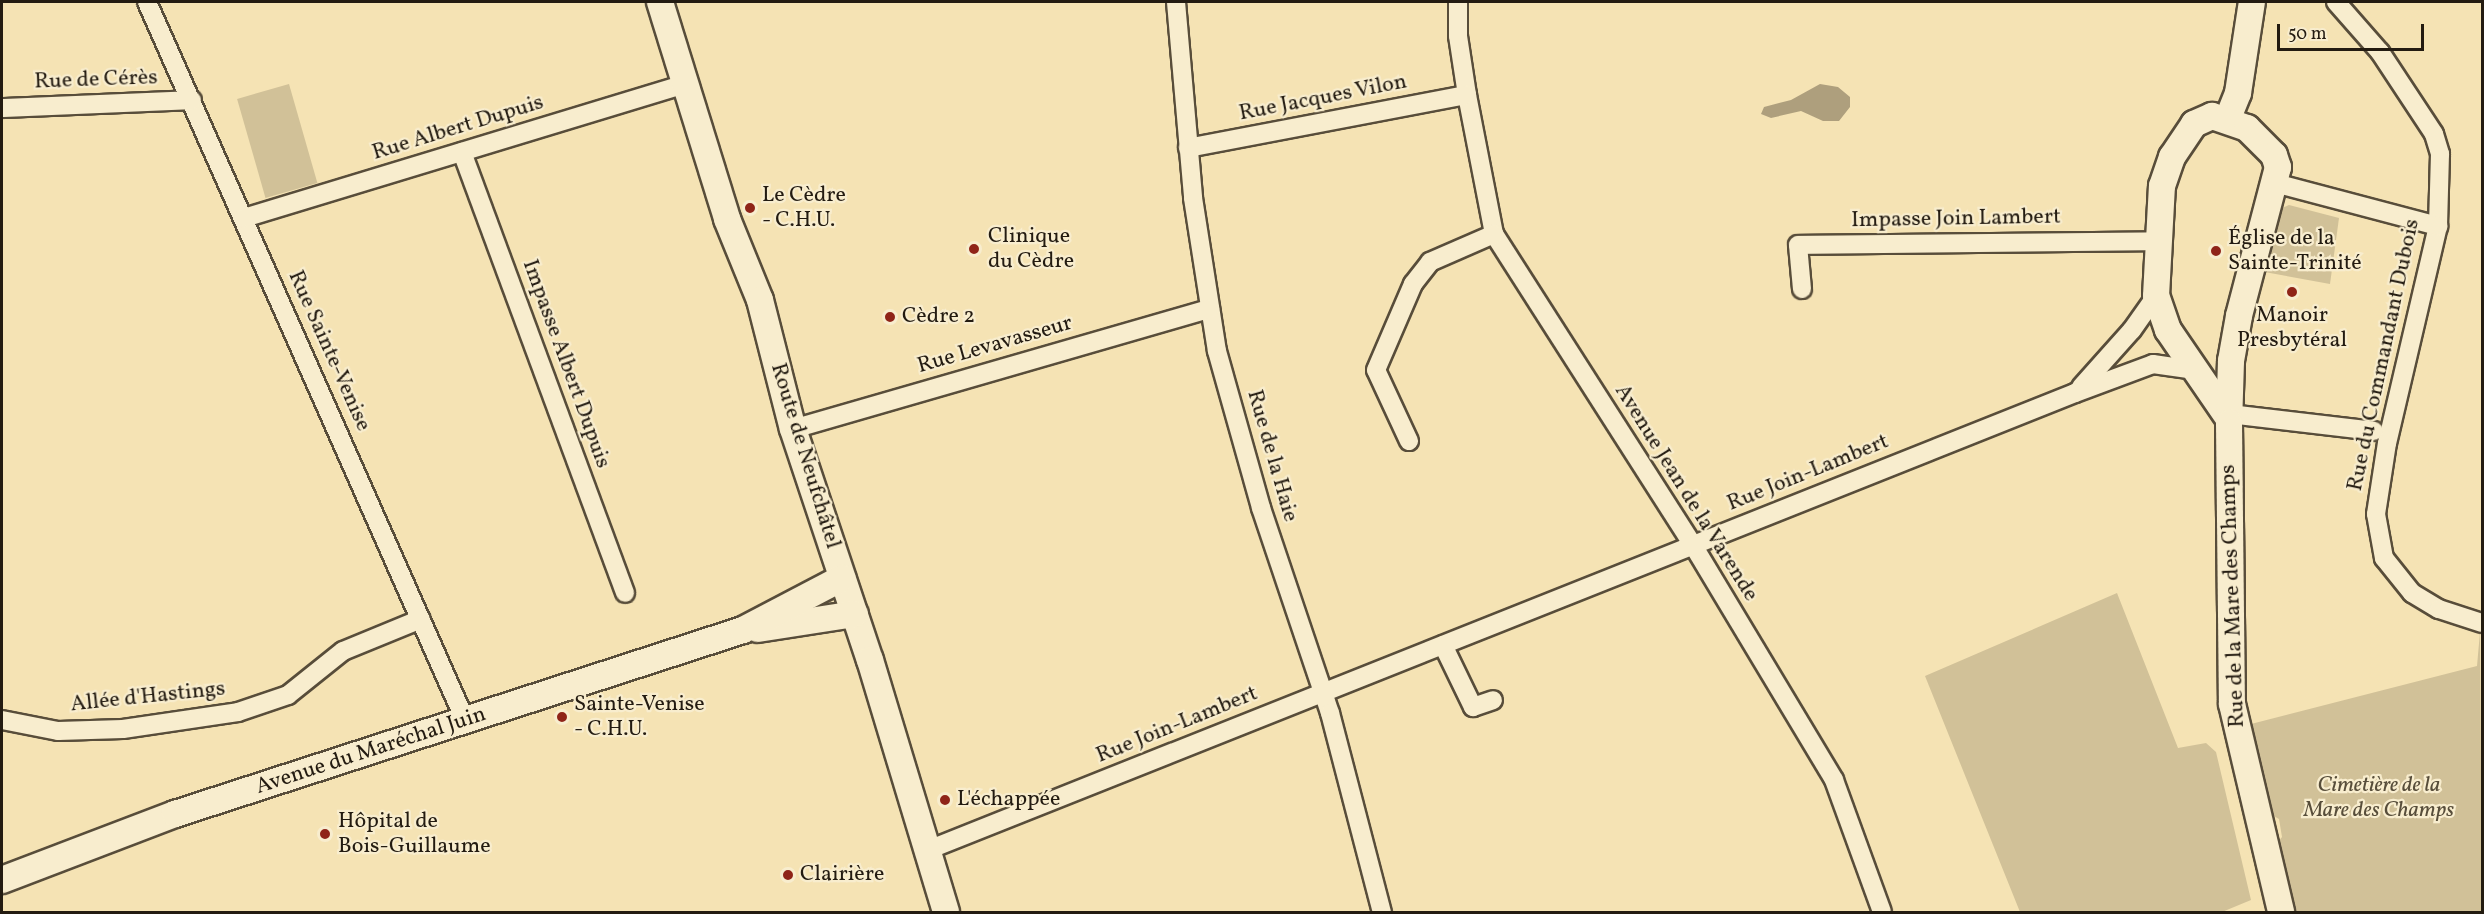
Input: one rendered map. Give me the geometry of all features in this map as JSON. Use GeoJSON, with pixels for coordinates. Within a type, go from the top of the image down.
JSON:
{"type":"FeatureCollection","features":[{"type":"Feature","properties":{"kind":"street","name":"Rue Sainte-Venise"},"geometry":{"type":"LineString","coordinates":[[147,2],[465,720]]}},
{"type":"Feature","properties":{"kind":"street","name":"Route de Neufchâtel"},"geometry":{"type":"LineString","coordinates":[[660,2],[727,219],[760,300],[793,429],[855,615],[946,912]]}},
{"type":"Feature","properties":{"kind":"street","name":"Rue de la Haie"},"geometry":{"type":"LineString","coordinates":[[1176,2],[1188,148],[1217,351],[1261,508],[1323,693],[1382,912]]}},
{"type":"Feature","properties":{"kind":"street","name":"Avenue Jean de la Varende"},"geometry":{"type":"LineString","coordinates":[[1458,2],[1458,36],[1467,95],[1494,234],[1693,545],[1834,780],[1882,912]]}},
{"type":"Feature","properties":{"kind":"street"},"geometry":{"type":"LineString","coordinates":[[2252,2],[2238,93],[2228,118],[2212,116],[2194,124],[2172,157],[2162,186],[2156,296],[2168,330],[2194,370],[2230,416],[2374,431]]}},
{"type":"Feature","properties":{"kind":"street","name":"Rue du Commandant Dubois"},"geometry":{"type":"LineString","coordinates":[[2336,2],[2380,52],[2434,134],[2440,154],[2438,226],[2387,443],[2376,514],[2384,558],[2412,593],[2439,609],[2482,623]]}},
{"type":"Feature","properties":{"kind":"street","name":"Rue Albert Dupuis"},"geometry":{"type":"LineString","coordinates":[[244,218],[686,84]]}},
{"type":"Feature","properties":{"kind":"street","name":"Rue Jacques Vilon"},"geometry":{"type":"LineString","coordinates":[[1188,148],[1467,95]]}},
{"type":"Feature","properties":{"kind":"street","name":"Rue de Cérès"},"geometry":{"type":"LineString","coordinates":[[2,108],[192,100]]}},
{"type":"Feature","properties":{"kind":"street","name":"Rue de la Mare des Champs"},"geometry":{"type":"LineString","coordinates":[[2228,118],[2247,128],[2274,155],[2278,167],[2239,316],[2231,362],[2230,416],[2232,704],[2281,912]]}},
{"type":"Feature","properties":{"kind":"street","name":"Impasse Albert Dupuis"},"geometry":{"type":"LineString","coordinates":[[462,152],[625,593]]}},
{"type":"Feature","properties":{"kind":"street"},"geometry":{"type":"LineString","coordinates":[[2275,183],[2438,226]]}},
{"type":"Feature","properties":{"kind":"street"},"geometry":{"type":"LineString","coordinates":[[1409,441],[1376,370],[1413,284],[1430,262],[1494,234]]}},
{"type":"Feature","properties":{"kind":"street","name":"Impasse Join Lambert"},"geometry":{"type":"LineString","coordinates":[[1802,289],[1798,245],[2159,241]]}},
{"type":"Feature","properties":{"kind":"street"},"geometry":{"type":"LineString","coordinates":[[2075,393],[2133,330],[2156,296]]}},
{"type":"Feature","properties":{"kind":"street","name":"Rue Levavasseur"},"geometry":{"type":"LineString","coordinates":[[793,429],[1210,309]]}},
{"type":"Feature","properties":{"kind":"street"},"geometry":{"type":"LineString","coordinates":[[2194,370],[2216,371],[2231,362]]}},
{"type":"Feature","properties":{"kind":"street","name":"Rue Join-Lambert"},"geometry":{"type":"LineString","coordinates":[[928,850],[2075,393],[2153,364],[2194,370]]}},
{"type":"Feature","properties":{"kind":"street","name":"Avenue du Maréchal Juin"},"geometry":{"type":"LineString","coordinates":[[2,880],[175,814],[743,630],[842,578]]}},
{"type":"Feature","properties":{"kind":"street","name":"Avenue du Maréchal Juin"},"geometry":{"type":"LineString","coordinates":[[743,630],[855,615]]}},
{"type":"Feature","properties":{"kind":"street","name":"Allée d'Hastings"},"geometry":{"type":"LineString","coordinates":[[2,720],[58,731],[123,729],[238,712],[288,694],[343,651],[420,619]]}},
{"type":"Feature","properties":{"kind":"street"},"geometry":{"type":"LineString","coordinates":[[1443,645],[1473,707],[1493,700]]}},
{"type":"Feature","properties":{"kind":"green space"},"geometry":{"type":"Polygon","coordinates":[[[289,84],[317,183],[265,198],[237,99],[289,84]]]}},
{"type":"Feature","properties":{"kind":"green space"},"geometry":{"type":"Polygon","coordinates":[[[2289,205],[2339,218],[2330,284],[2259,271],[2282,208],[2289,205]]]}},
{"type":"Feature","properties":{"kind":"green space"},"geometry":{"type":"Polygon","coordinates":[[[2117,593],[2178,748],[2206,743],[2216,752],[2251,900],[2222,912],[2020,912],[1925,676],[2117,593]]]}},
{"type":"Feature","properties":{"kind":"green space","name":"Cimetière de la Mare des Champs"},"geometry":{"type":"Polygon","coordinates":[[[2480,632],[2482,912],[2297,912],[2278,842],[2282,837],[2279,819],[2272,815],[2251,724],[2477,666],[2480,632]]]}},
{"type":"Feature","properties":{"kind":"shaded area"},"geometry":{"type":"Polygon","coordinates":[[[1820,84],[1838,87],[1850,97],[1850,107],[1839,121],[1823,121],[1801,111],[1771,118],[1761,114],[1764,107],[1791,100],[1820,84]]]}},
{"type":"Feature","properties":{"kind":"place","name":"Le Cèdre - C.H.U."},"geometry":{"type":"Point","coordinates":[750,208]}},
{"type":"Feature","properties":{"kind":"place","name":"Clinique du Cèdre"},"geometry":{"type":"Point","coordinates":[974,249]}},
{"type":"Feature","properties":{"kind":"place","name":"Église de la Sainte-Trinité"},"geometry":{"type":"Point","coordinates":[2216,251]}},
{"type":"Feature","properties":{"kind":"place","name":"Manoir Presbytéral"},"geometry":{"type":"Point","coordinates":[2292,292]}},
{"type":"Feature","properties":{"kind":"place","name":"Cèdre 2"},"geometry":{"type":"Point","coordinates":[890,317]}},
{"type":"Feature","properties":{"kind":"place","name":"Sainte-Venise - C.H.U."},"geometry":{"type":"Point","coordinates":[562,717]}},
{"type":"Feature","properties":{"kind":"place","name":"L'échappée"},"geometry":{"type":"Point","coordinates":[945,800]}},
{"type":"Feature","properties":{"kind":"place","name":"Hôpital de Bois-Guillaume"},"geometry":{"type":"Point","coordinates":[325,834]}},
{"type":"Feature","properties":{"kind":"place","name":"Clairière"},"geometry":{"type":"Point","coordinates":[788,875]}}]}
